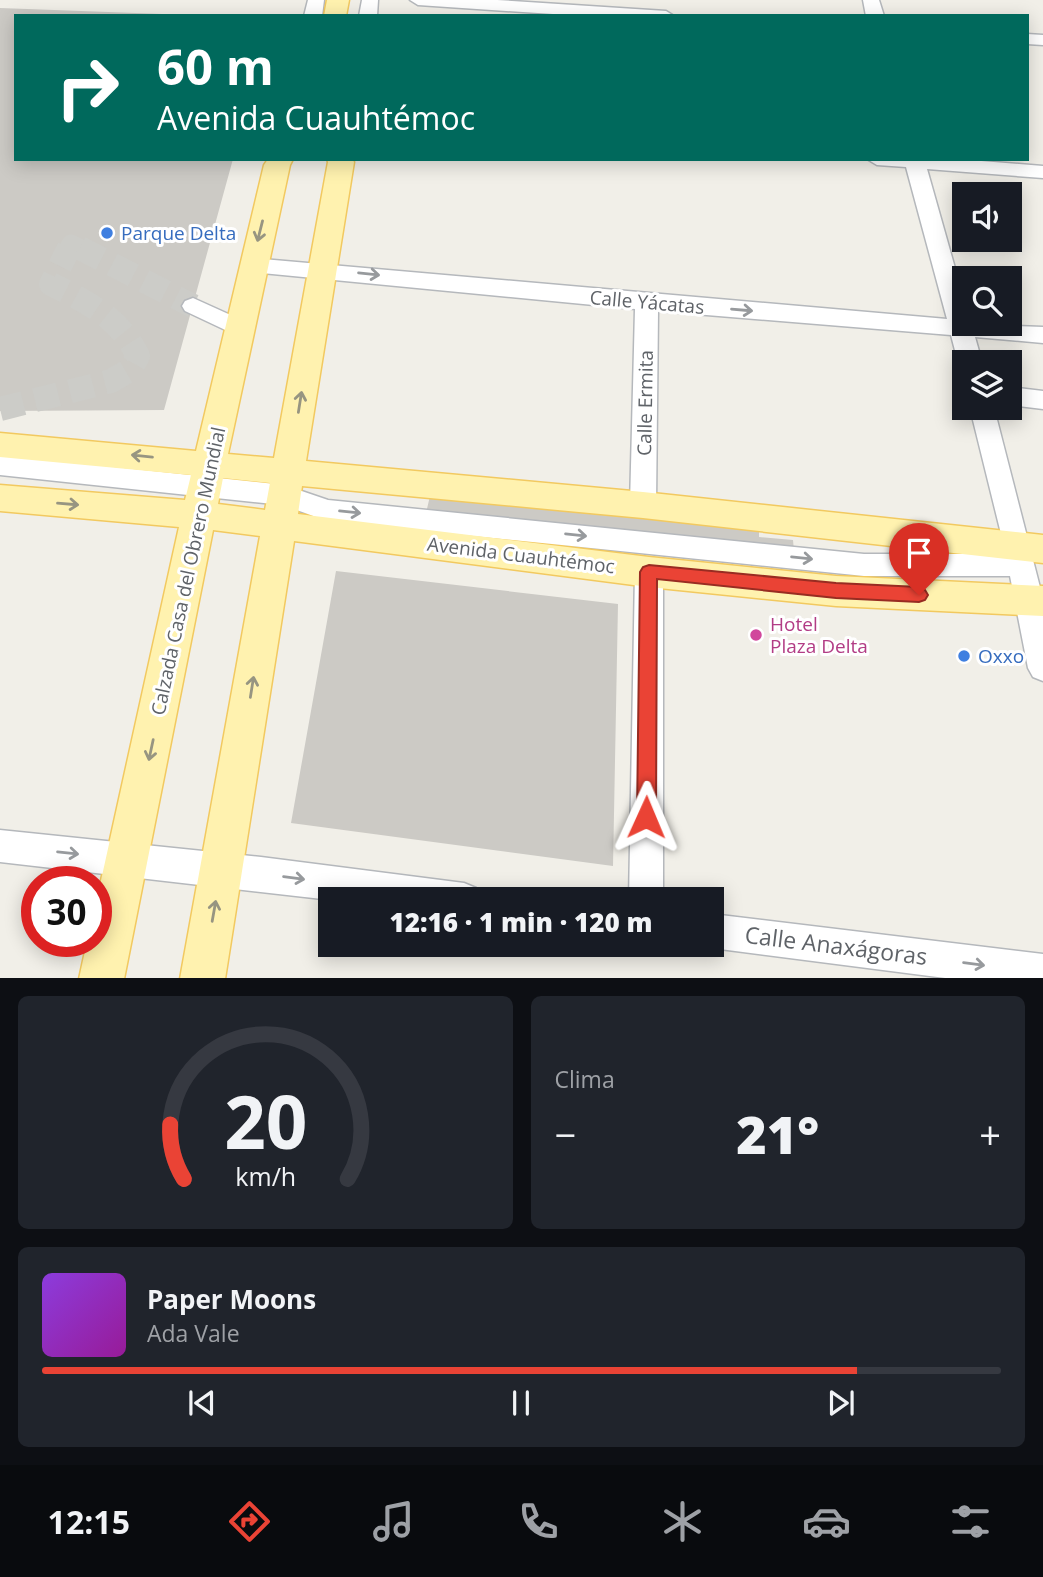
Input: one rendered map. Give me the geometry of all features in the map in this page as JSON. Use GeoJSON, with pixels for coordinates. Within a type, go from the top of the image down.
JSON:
{"type":"FeatureCollection","features":[{"type":"Feature","properties":{"kind":"main road","name":"Calzada Casa del Obrero Mundial"},"geometry":{"type":"LineString","coordinates":[[101,978],[238,328],[279,161]]}},
{"type":"Feature","properties":{"kind":"main road"},"geometry":{"type":"LineString","coordinates":[[202,978],[341,161]]}},
{"type":"Feature","properties":{"kind":"main road","name":"Avenida Cuauhtémoc"},"geometry":{"type":"LineString","coordinates":[[0,444],[205,488],[284,496],[643,505],[1031,557]]}},
{"type":"Feature","properties":{"kind":"main road","name":"Avenida Cuauhtémoc"},"geometry":{"type":"LineString","coordinates":[[0,498],[205,488],[284,496],[649,572],[836,591],[1036,601]]}},
{"type":"Feature","properties":{"kind":"street"},"geometry":{"type":"LineString","coordinates":[[418,0],[635,14]]}},
{"type":"Feature","properties":{"kind":"street"},"geometry":{"type":"LineString","coordinates":[[952,298],[915,161],[1043,172]]}},
{"type":"Feature","properties":{"kind":"street","name":"Calle Yácatas"},"geometry":{"type":"LineString","coordinates":[[252,265],[322,269],[647,302],[952,327]]}},
{"type":"Feature","properties":{"kind":"street","name":"Calle Ermita"},"geometry":{"type":"LineString","coordinates":[[643,505],[647,302]]}},
{"type":"Feature","properties":{"kind":"street","name":"Calle Yácatas"},"geometry":{"type":"LineString","coordinates":[[1022,333],[1043,335]]}},
{"type":"Feature","properties":{"kind":"street"},"geometry":{"type":"LineString","coordinates":[[1022,397],[1043,400]]}},
{"type":"Feature","properties":{"kind":"street"},"geometry":{"type":"LineString","coordinates":[[986,420],[1031,557],[1043,668]]}},
{"type":"Feature","properties":{"kind":"street","name":"Avenida Cuauhtémoc"},"geometry":{"type":"LineString","coordinates":[[0,466],[205,488]]}},
{"type":"Feature","properties":{"kind":"street","name":"Avenida Cuauhtémoc"},"geometry":{"type":"LineString","coordinates":[[284,496],[327,510],[864,565],[1031,557]]}},
{"type":"Feature","properties":{"kind":"street"},"geometry":{"type":"LineString","coordinates":[[646,887],[649,572]]}},
{"type":"Feature","properties":{"kind":"street"},"geometry":{"type":"LineString","coordinates":[[0,846],[355,887]]}},
{"type":"Feature","properties":{"kind":"street","name":"Calle Anaxágoras"},"geometry":{"type":"LineString","coordinates":[[724,932],[1043,972]]}},
{"type":"Feature","properties":{"kind":"lane"},"geometry":{"type":"LineString","coordinates":[[193,306],[238,328]]}},
{"type":"Feature","properties":{"kind":"building","name":"Parque Delta"},"geometry":{"type":"Polygon","coordinates":[[[0,8],[162,14],[14,14],[14,161],[232,161],[164,410],[0,411],[0,8]]]}},
{"type":"Feature","properties":{"kind":"building"},"geometry":{"type":"Polygon","coordinates":[[[430,496],[759,530],[759,537],[793,540],[794,551],[426,513],[430,496]]]}},
{"type":"Feature","properties":{"kind":"building"},"geometry":{"type":"Polygon","coordinates":[[[336,571],[618,604],[613,866],[291,823],[336,571]]]}},
{"type":"Feature","properties":{"kind":"tunnel"},"geometry":{"type":"LineString","coordinates":[[0,409],[111,381],[130,370],[138,356],[131,343],[112,321],[90,305],[51,284],[71,244],[83,250]]}},
{"type":"Feature","properties":{"kind":"tunnel"},"geometry":{"type":"LineString","coordinates":[[80,248],[193,306]]}},
{"type":"Feature","properties":{"kind":"place","name":"Parque Delta"},"geometry":{"type":"Point","coordinates":[107,233]}},
{"type":"Feature","properties":{"kind":"place","name":"Hotel Plaza Delta"},"geometry":{"type":"Point","coordinates":[756,635]}},
{"type":"Feature","properties":{"kind":"place","name":"Oxxo"},"geometry":{"type":"Point","coordinates":[964,656]}},
{"type":"Feature","properties":{"kind":"route"},"geometry":{"type":"LineString","coordinates":[[646,817],[649,572],[836,591],[919,595]]}}]}
